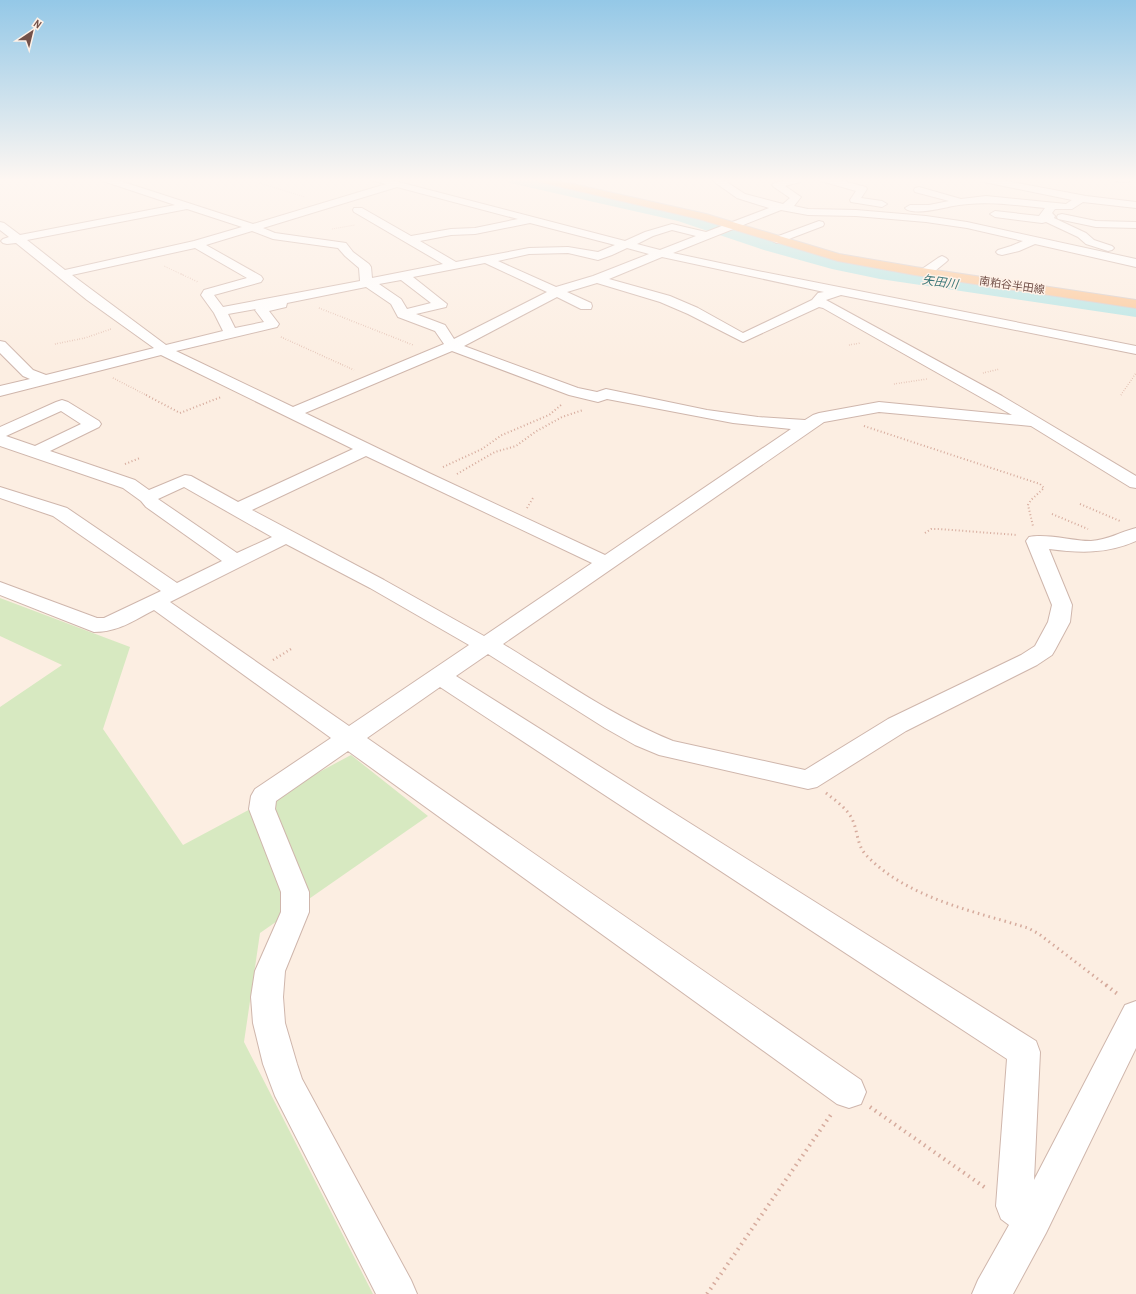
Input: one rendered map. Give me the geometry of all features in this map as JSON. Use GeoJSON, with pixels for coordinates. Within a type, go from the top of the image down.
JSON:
{"type":"FeatureCollection","features":[{"type":"Feature","properties":{"kind":"main road","name":"南粕谷半田線"},"geometry":{"type":"LineString","coordinates":[[777,240],[838,257],[1136,304]]}},
{"type":"Feature","properties":{"kind":"street"},"geometry":{"type":"LineString","coordinates":[[0,242],[11,239]]}},
{"type":"Feature","properties":{"kind":"street"},"geometry":{"type":"LineString","coordinates":[[19,239],[92,297],[159,345],[163,350],[423,477],[606,563]]}},
{"type":"Feature","properties":{"kind":"street"},"geometry":{"type":"LineString","coordinates":[[62,274],[144,257],[212,239]]}},
{"type":"Feature","properties":{"kind":"street"},"geometry":{"type":"LineString","coordinates":[[299,239],[342,245],[349,254],[365,267],[366,280],[369,283],[396,302],[403,314],[440,328],[452,346],[590,395],[606,394],[731,419],[784,425],[809,425]]}},
{"type":"Feature","properties":{"kind":"street"},"geometry":{"type":"LineString","coordinates":[[605,239],[662,254],[753,274],[1136,350]]}},
{"type":"Feature","properties":{"kind":"street"},"geometry":{"type":"LineString","coordinates":[[220,312],[330,289],[369,283],[529,251],[568,250],[598,256],[638,239]]}},
{"type":"Feature","properties":{"kind":"street"},"geometry":{"type":"LineString","coordinates":[[294,413],[452,346],[556,293],[597,279],[699,239]]}},
{"type":"Feature","properties":{"kind":"street"},"geometry":{"type":"LineString","coordinates":[[408,240],[454,266]]}},
{"type":"Feature","properties":{"kind":"street"},"geometry":{"type":"LineString","coordinates":[[1002,252],[1023,246],[1033,240],[1131,262]]}},
{"type":"Feature","properties":{"kind":"street"},"geometry":{"type":"LineString","coordinates":[[1088,240],[1122,248]]}},
{"type":"Feature","properties":{"kind":"street"},"geometry":{"type":"LineString","coordinates":[[1088,240],[1125,253],[1131,262]]}},
{"type":"Feature","properties":{"kind":"street"},"geometry":{"type":"LineString","coordinates":[[197,244],[257,279],[208,293],[207,295],[220,312],[231,333]]}},
{"type":"Feature","properties":{"kind":"street"},"geometry":{"type":"LineString","coordinates":[[508,245],[529,251]]}},
{"type":"Feature","properties":{"kind":"street"},"geometry":{"type":"LineString","coordinates":[[485,259],[586,306]]}},
{"type":"Feature","properties":{"kind":"street"},"geometry":{"type":"LineString","coordinates":[[926,272],[942,260]]}},
{"type":"Feature","properties":{"kind":"street"},"geometry":{"type":"LineString","coordinates":[[403,314],[441,304],[405,276]]}},
{"type":"Feature","properties":{"kind":"street"},"geometry":{"type":"LineString","coordinates":[[597,279],[665,299],[692,311],[743,338],[817,303],[823,296],[843,291]]}},
{"type":"Feature","properties":{"kind":"street"},"geometry":{"type":"LineString","coordinates":[[0,391],[272,324],[262,310],[264,308],[304,302]]}},
{"type":"Feature","properties":{"kind":"street"},"geometry":{"type":"LineString","coordinates":[[817,303],[826,304],[953,375],[1036,422],[1136,483]]}},
{"type":"Feature","properties":{"kind":"street"},"geometry":{"type":"LineString","coordinates":[[0,345],[28,373],[42,380]]}},
{"type":"Feature","properties":{"kind":"street"},"geometry":{"type":"LineString","coordinates":[[0,433],[62,404],[93,424],[36,452]]}},
{"type":"Feature","properties":{"kind":"street"},"geometry":{"type":"LineString","coordinates":[[397,1294],[287,1085],[280,1064],[270,1023],[267,997],[270,971],[295,912],[295,892],[290,876],[262,810],[264,796],[348,737],[488,644],[819,418],[879,407],[1036,422]]}},
{"type":"Feature","properties":{"kind":"street"},"geometry":{"type":"LineString","coordinates":[[0,440],[129,484],[148,497],[152,503],[237,562]]}},
{"type":"Feature","properties":{"kind":"street"},"geometry":{"type":"LineString","coordinates":[[237,510],[366,449]]}},
{"type":"Feature","properties":{"kind":"street"},"geometry":{"type":"LineString","coordinates":[[148,497],[185,480],[286,537],[377,584],[472,639],[488,644],[613,722],[644,739],[668,749],[808,780],[897,725],[1029,660],[1044,650],[1059,622],[1062,605],[1035,539]]}},
{"type":"Feature","properties":{"kind":"street"},"geometry":{"type":"LineString","coordinates":[[0,492],[60,512],[177,592]]}},
{"type":"Feature","properties":{"kind":"street"},"geometry":{"type":"LineString","coordinates":[[1035,539],[1069,546],[1105,545],[1125,532]]}},
{"type":"Feature","properties":{"kind":"street"},"geometry":{"type":"LineString","coordinates":[[0,588],[94,625],[102,626],[114,623],[286,537]]}},
{"type":"Feature","properties":{"kind":"street"},"geometry":{"type":"LineString","coordinates":[[156,602],[849,1092]]}},
{"type":"Feature","properties":{"kind":"street"},"geometry":{"type":"LineString","coordinates":[[439,676],[1024,1052],[1023,1213]]}},
{"type":"Feature","properties":{"kind":"street"},"geometry":{"type":"LineString","coordinates":[[992,1294],[1023,1213],[1130,1007]]}},
{"type":"Feature","properties":{"kind":"path"},"geometry":{"type":"LineString","coordinates":[[144,257],[198,282]]}},
{"type":"Feature","properties":{"kind":"path"},"geometry":{"type":"LineString","coordinates":[[304,302],[433,353]]}},
{"type":"Feature","properties":{"kind":"path"},"geometry":{"type":"LineString","coordinates":[[55,344],[85,338],[129,323]]}},
{"type":"Feature","properties":{"kind":"path"},"geometry":{"type":"LineString","coordinates":[[260,327],[328,359],[375,378]]}},
{"type":"Feature","properties":{"kind":"path"},"geometry":{"type":"LineString","coordinates":[[94,367],[180,413],[243,388]]}},
{"type":"Feature","properties":{"kind":"path"},"geometry":{"type":"LineString","coordinates":[[1121,395],[1136,373]]}},
{"type":"Feature","properties":{"kind":"path"},"geometry":{"type":"LineString","coordinates":[[894,384],[953,375]]}},
{"type":"Feature","properties":{"kind":"path"},"geometry":{"type":"LineString","coordinates":[[423,477],[482,449],[502,435],[549,415],[560,405],[590,395],[596,401],[579,412],[562,417],[535,432],[516,446],[495,452],[463,469],[440,485]]}},
{"type":"Feature","properties":{"kind":"path"},"geometry":{"type":"LineString","coordinates":[[838,414],[868,428],[1040,484],[1044,488],[1031,500],[1028,505],[1035,539],[939,529],[931,529],[925,533]]}},
{"type":"Feature","properties":{"kind":"path"},"geometry":{"type":"LineString","coordinates":[[1080,504],[1125,532]]}},
{"type":"Feature","properties":{"kind":"path"},"geometry":{"type":"LineString","coordinates":[[1052,514],[1125,532]]}},
{"type":"Feature","properties":{"kind":"path"},"geometry":{"type":"LineString","coordinates":[[808,780],[817,785],[843,807],[854,822],[857,843],[865,854],[886,870],[917,889],[944,900],[1028,928],[1039,934],[1130,1007]]}},
{"type":"Feature","properties":{"kind":"path"},"geometry":{"type":"LineString","coordinates":[[707,1294],[830,1115],[849,1092],[1023,1213]]}},
{"type":"Feature","properties":{"kind":"green space"},"geometry":{"type":"Polygon","coordinates":[[[0,598],[130,647],[103,729],[183,845],[351,755],[428,816],[260,933],[244,1042],[373,1294],[0,1294],[0,707],[62,665],[0,636],[0,598]]]}},
{"type":"Feature","properties":{"kind":"waterway","name":"矢田川"},"geometry":{"type":"LineString","coordinates":[[751,239],[832,263],[880,273],[1136,310]]}}]}
